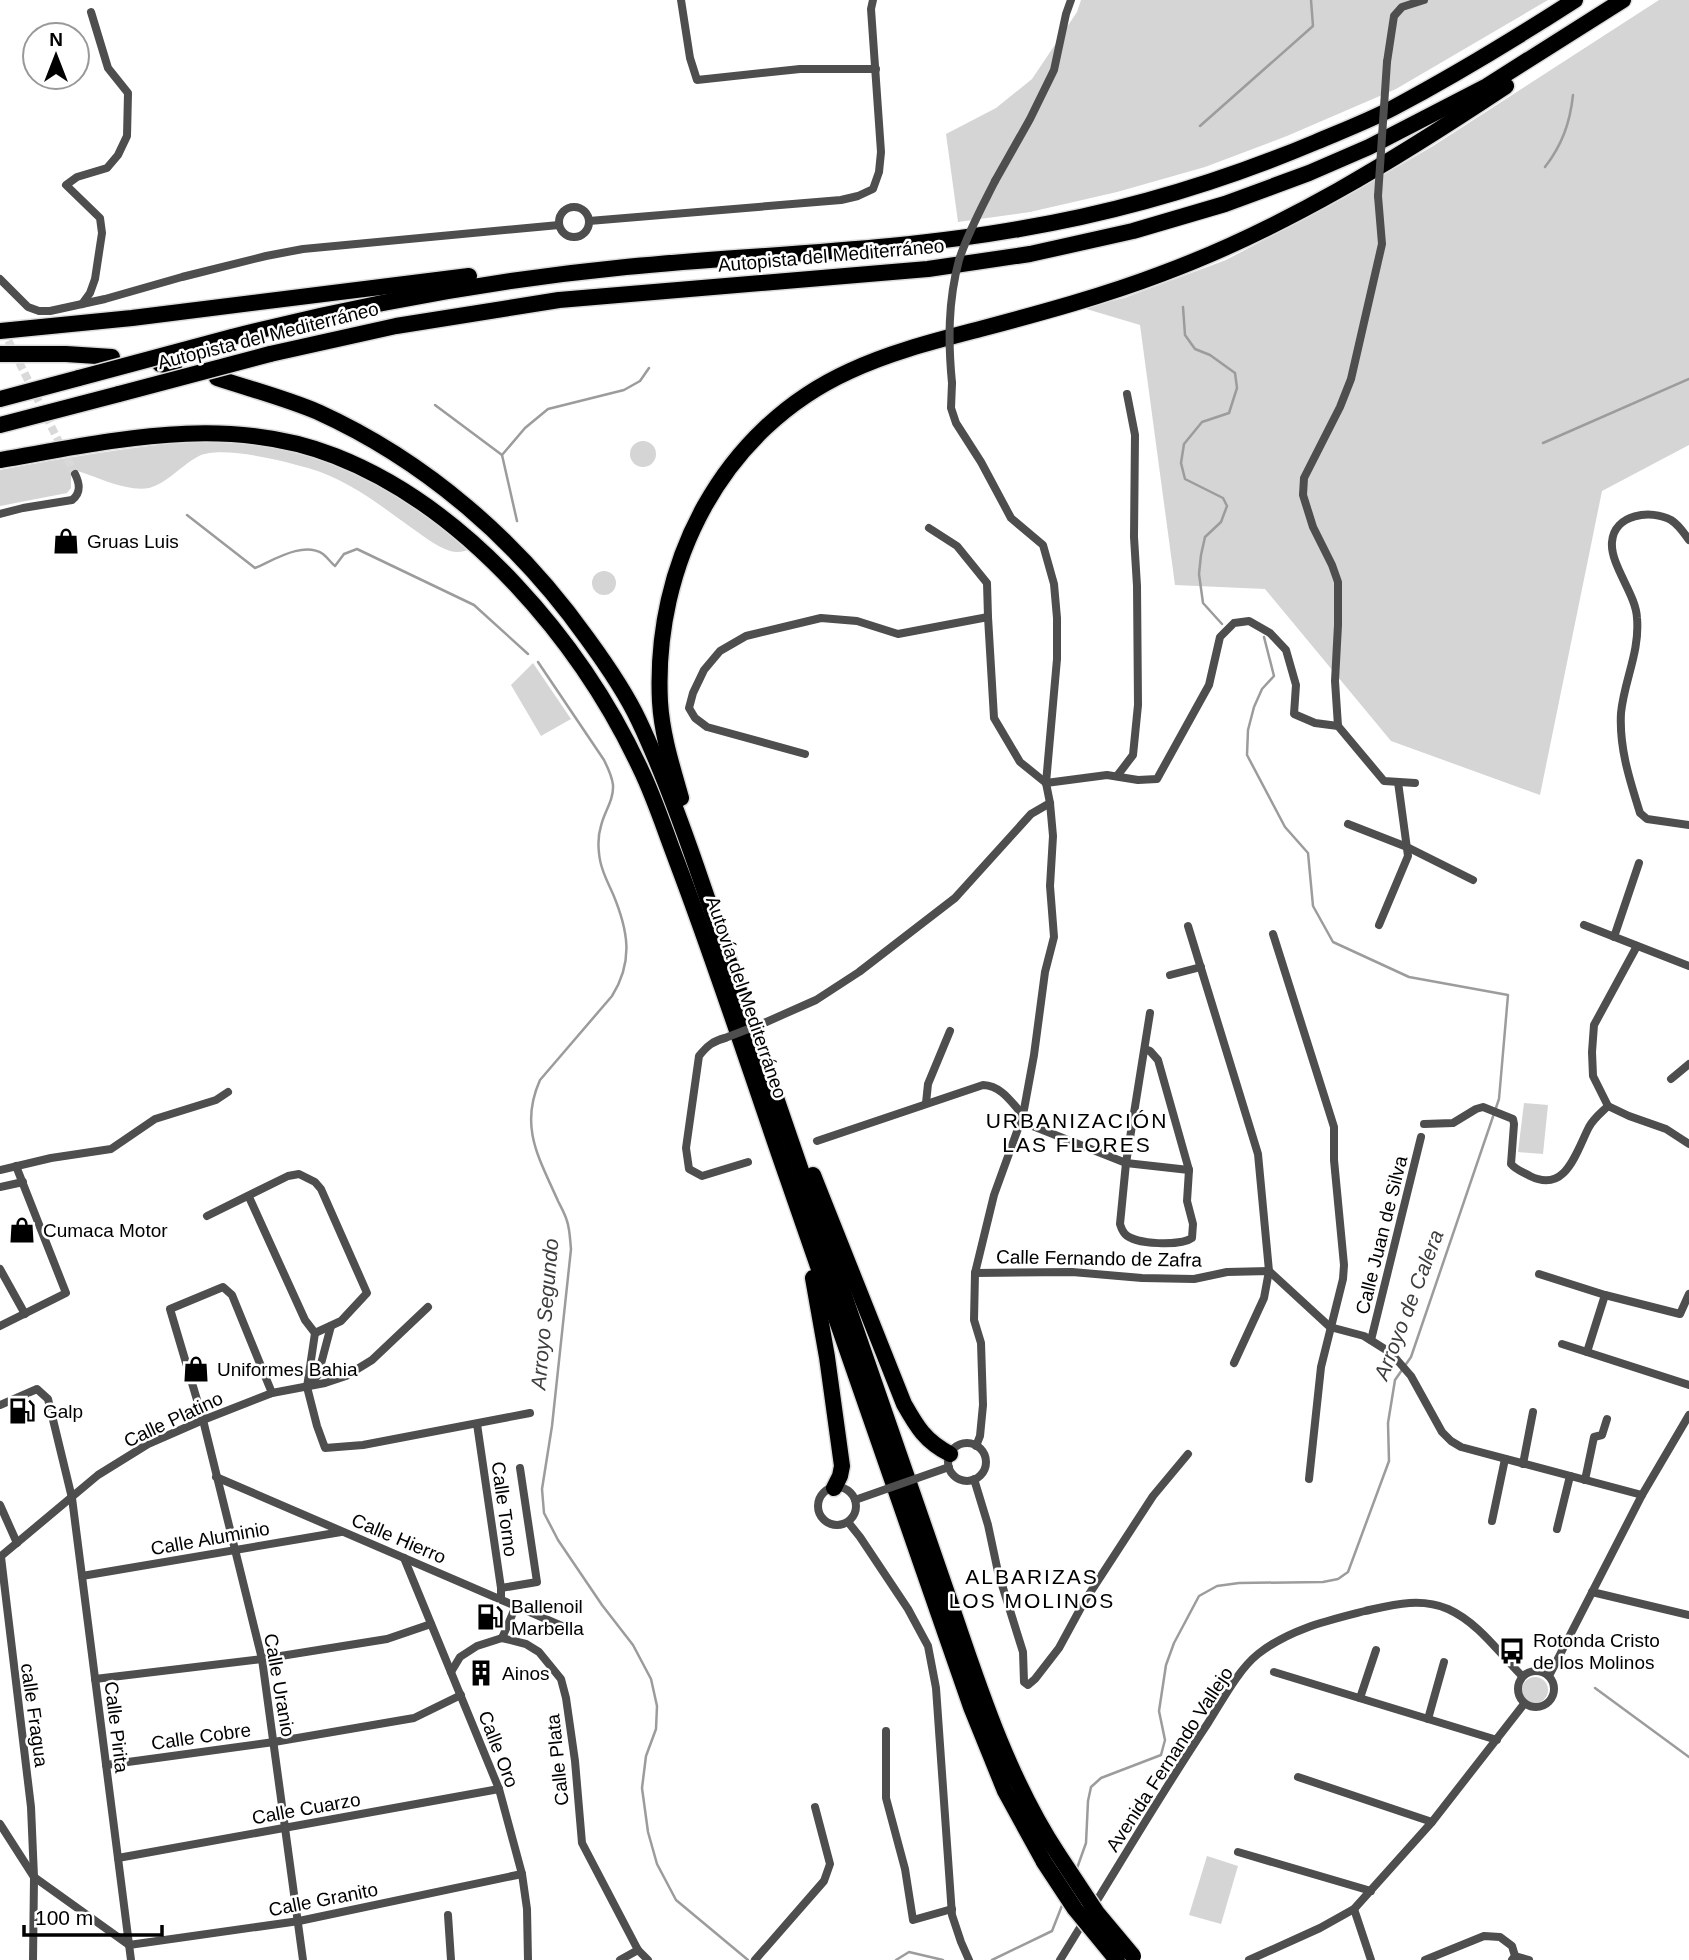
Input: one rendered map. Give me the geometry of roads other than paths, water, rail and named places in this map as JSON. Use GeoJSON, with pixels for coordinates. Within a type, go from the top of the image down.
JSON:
{"type":"FeatureCollection","features":[{"type":"Feature","properties":{"kind":"highway","name":"Autopista del Mediterráneo"},"geometry":{"type":"LineString","coordinates":[[0,399],[300,320],[503,281],[743,256],[914,245],[1021,229],[1122,207],[1208,182],[1284,155],[1393,108],[1575,0]]}},
{"type":"Feature","properties":{"kind":"highway","name":"Autopista del Mediterráneo"},"geometry":{"type":"LineString","coordinates":[[0,425],[270,354],[396,326],[536,303],[928,269],[1030,254],[1133,232],[1226,204],[1381,142],[1487,86],[1623,0]]}},
{"type":"Feature","properties":{"kind":"highway"},"geometry":{"type":"LineString","coordinates":[[687,838],[684,809],[669,755],[660,704],[664,613],[683,549],[707,499],[742,452],[788,409],[818,387],[876,360],[919,345],[1126,287],[1254,236],[1394,158],[1617,13],[1630,0]]}},
{"type":"Feature","properties":{"kind":"highway"},"geometry":{"type":"LineString","coordinates":[[0,331],[132,318],[591,263],[697,253],[743,256]]}},
{"type":"Feature","properties":{"kind":"highway"},"geometry":{"type":"LineString","coordinates":[[0,345],[40,345],[66,354]]}},
{"type":"Feature","properties":{"kind":"highway"},"geometry":{"type":"LineString","coordinates":[[0,354],[111,357]]}},
{"type":"Feature","properties":{"kind":"highway","name":"Autovía del Mediterráneo"},"geometry":{"type":"LineString","coordinates":[[216,378],[316,411],[367,437],[414,467],[485,521],[547,584],[613,673],[644,731],[687,838],[990,1715],[1075,1909],[1129,1959]]}},
{"type":"Feature","properties":{"kind":"highway","name":"Autovía del Mediterráneo"},"geometry":{"type":"LineString","coordinates":[[0,460],[105,441],[172,433],[212,432],[272,438],[332,455],[390,482],[469,539],[530,600],[570,652],[618,725],[645,780],[694,907],[971,1707],[1005,1791],[1051,1858]]}},
{"type":"Feature","properties":{"kind":"highway"},"geometry":{"type":"LineString","coordinates":[[780,1108],[807,1161],[904,1404],[917,1427],[950,1461]]}},
{"type":"Feature","properties":{"kind":"highway"},"geometry":{"type":"LineString","coordinates":[[781,1161],[784,1185],[813,1277],[820,1313],[842,1466],[834,1488]]}},
{"type":"Feature","properties":{"kind":"street"},"geometry":{"type":"LineString","coordinates":[[681,0],[690,58],[697,80],[800,69],[876,69]]}},
{"type":"Feature","properties":{"kind":"street"},"geometry":{"type":"LineString","coordinates":[[589,221],[841,200],[873,189],[879,172],[881,152],[871,9],[873,0]]}},
{"type":"Feature","properties":{"kind":"street"},"geometry":{"type":"LineString","coordinates":[[976,1446],[980,1436],[983,1405],[981,1343],[974,1320],[975,1273],[993,1195],[1022,1118],[1045,972],[1054,937],[1050,886],[1053,836],[1046,783],[1057,659],[1057,618],[1054,584],[1043,545],[1011,518],[981,461],[956,423],[951,408],[949,325],[952,293],[969,233],[1054,70],[1071,0]]}},
{"type":"Feature","properties":{"kind":"street"},"geometry":{"type":"LineString","coordinates":[[1415,783],[1384,781],[1338,726],[1335,681],[1338,582],[1313,527],[1303,495],[1304,478],[1351,379],[1381,244],[1378,197],[1387,62],[1394,16],[1402,7],[1424,0]]}},
{"type":"Feature","properties":{"kind":"street"},"geometry":{"type":"LineString","coordinates":[[81,305],[90,293],[95,279],[102,233],[100,218],[66,185],[76,177],[107,168],[118,155],[127,136],[128,93],[108,68],[91,12]]}},
{"type":"Feature","properties":{"kind":"street"},"geometry":{"type":"LineString","coordinates":[[575,207],[581,208],[587,214],[589,221],[587,229],[577,237],[564,233],[559,225],[561,213],[575,207]]}},
{"type":"Feature","properties":{"kind":"street"},"geometry":{"type":"LineString","coordinates":[[0,279],[28,307],[39,312],[50,312],[303,249],[559,225]]}},
{"type":"Feature","properties":{"kind":"street"},"geometry":{"type":"LineString","coordinates":[[1117,776],[1133,755],[1138,705],[1134,537],[1135,435],[1127,394]]}},
{"type":"Feature","properties":{"kind":"street"},"geometry":{"type":"LineString","coordinates":[[0,514],[72,500],[79,489],[75,474]]}},
{"type":"Feature","properties":{"kind":"street"},"geometry":{"type":"LineString","coordinates":[[1687,535],[1674,522],[1649,514],[1620,524],[1612,542],[1614,556],[1637,614],[1638,624],[1621,712],[1623,752],[1640,813],[1647,819],[1689,825]]}},
{"type":"Feature","properties":{"kind":"street"},"geometry":{"type":"LineString","coordinates":[[929,528],[957,546],[987,583],[994,718],[1020,762],[1046,783],[1107,775],[1138,780],[1157,779],[1209,685],[1220,637],[1234,623],[1249,621],[1270,633],[1286,650],[1296,685],[1294,713],[1315,723],[1338,726]]}},
{"type":"Feature","properties":{"kind":"street"},"geometry":{"type":"LineString","coordinates":[[805,754],[707,727],[695,718],[690,708],[693,693],[704,670],[720,651],[746,636],[821,618],[857,621],[898,634],[988,617]]}},
{"type":"Feature","properties":{"kind":"street"},"geometry":{"type":"LineString","coordinates":[[1379,925],[1408,856],[1398,782]]}},
{"type":"Feature","properties":{"kind":"street"},"geometry":{"type":"LineString","coordinates":[[748,1161],[702,1176],[689,1169],[686,1148],[699,1056],[715,1041],[816,1000],[859,972],[955,898],[1031,814],[1050,803]]}},
{"type":"Feature","properties":{"kind":"street"},"geometry":{"type":"LineString","coordinates":[[1348,824],[1407,847],[1472,880]]}},
{"type":"Feature","properties":{"kind":"street"},"geometry":{"type":"LineString","coordinates":[[1614,937],[1639,863]]}},
{"type":"Feature","properties":{"kind":"street"},"geometry":{"type":"LineString","coordinates":[[1584,925],[1689,966]]}},
{"type":"Feature","properties":{"kind":"street"},"geometry":{"type":"LineString","coordinates":[[1188,926],[1258,1154],[1269,1271],[1264,1298],[1234,1363]]}},
{"type":"Feature","properties":{"kind":"street"},"geometry":{"type":"LineString","coordinates":[[1273,934],[1334,1127],[1334,1160],[1344,1265],[1343,1279],[1321,1367],[1309,1479]]}},
{"type":"Feature","properties":{"kind":"street"},"geometry":{"type":"LineString","coordinates":[[1637,946],[1594,1025],[1593,1076],[1608,1106],[1666,1129],[1689,1144]]}},
{"type":"Feature","properties":{"kind":"street"},"geometry":{"type":"LineString","coordinates":[[1170,975],[1201,967]]}},
{"type":"Feature","properties":{"kind":"street"},"geometry":{"type":"LineString","coordinates":[[1144,1049],[1150,1051],[1158,1060],[1189,1170],[1187,1201],[1194,1224],[1192,1238],[1185,1242],[1132,1239],[1123,1233],[1120,1224],[1126,1163],[1144,1049],[1150,1013]]}},
{"type":"Feature","properties":{"kind":"street"},"geometry":{"type":"LineString","coordinates":[[926,1103],[928,1084],[950,1031]]}},
{"type":"Feature","properties":{"kind":"street"},"geometry":{"type":"LineString","coordinates":[[1671,1079],[1689,1064]]}},
{"type":"Feature","properties":{"kind":"street"},"geometry":{"type":"LineString","coordinates":[[817,1141],[926,1103],[983,1085],[991,1085],[1001,1090],[1022,1118],[1126,1163],[1189,1170]]}},
{"type":"Feature","properties":{"kind":"street"},"geometry":{"type":"LineString","coordinates":[[0,1170],[51,1158],[108,1150],[161,1116],[216,1100],[228,1092]]}},
{"type":"Feature","properties":{"kind":"street"},"geometry":{"type":"LineString","coordinates":[[1424,1124],[1453,1124],[1483,1107],[1509,1116],[1514,1124],[1511,1164],[1539,1181],[1549,1181],[1566,1171],[1591,1124],[1608,1106]]}},
{"type":"Feature","properties":{"kind":"street","name":"Calle Juan de Silva"},"geometry":{"type":"LineString","coordinates":[[1371,1340],[1421,1136]]}},
{"type":"Feature","properties":{"kind":"street"},"geometry":{"type":"LineString","coordinates":[[0,1326],[66,1293],[16,1166]]}},
{"type":"Feature","properties":{"kind":"street"},"geometry":{"type":"LineString","coordinates":[[207,1216],[288,1177],[299,1174],[315,1182],[321,1189],[367,1293],[341,1321],[315,1333]]}},
{"type":"Feature","properties":{"kind":"street"},"geometry":{"type":"LineString","coordinates":[[0,1187],[23,1182]]}},
{"type":"Feature","properties":{"kind":"street"},"geometry":{"type":"LineString","coordinates":[[249,1197],[305,1320],[315,1333],[307,1387],[325,1448],[363,1445],[530,1413]]}},
{"type":"Feature","properties":{"kind":"street"},"geometry":{"type":"LineString","coordinates":[[0,1269],[25,1314]]}},
{"type":"Feature","properties":{"kind":"street"},"geometry":{"type":"LineString","coordinates":[[1269,1271],[1330,1327],[1371,1340],[1399,1360],[1442,1432],[1451,1441],[1461,1447],[1505,1460],[1642,1495]]}},
{"type":"Feature","properties":{"kind":"street","name":"Calle Fernando de Zafra"},"geometry":{"type":"LineString","coordinates":[[975,1273],[1072,1272],[1194,1279],[1227,1272],[1269,1271]]}},
{"type":"Feature","properties":{"kind":"street"},"geometry":{"type":"LineString","coordinates":[[1539,1274],[1680,1314],[1689,1294]]}},
{"type":"Feature","properties":{"kind":"street","name":"Calle Uranio"},"geometry":{"type":"LineString","coordinates":[[272,1393],[232,1295],[223,1287],[170,1309],[203,1420],[262,1659],[303,1960]]}},
{"type":"Feature","properties":{"kind":"street"},"geometry":{"type":"LineString","coordinates":[[1587,1352],[1605,1294]]}},
{"type":"Feature","properties":{"kind":"street","name":"Calle Platino"},"geometry":{"type":"LineString","coordinates":[[0,1557],[98,1475],[148,1444],[272,1393],[326,1384],[346,1376],[372,1360],[428,1307]]}},
{"type":"Feature","properties":{"kind":"street"},"geometry":{"type":"LineString","coordinates":[[307,1387],[318,1375],[331,1326]]}},
{"type":"Feature","properties":{"kind":"street"},"geometry":{"type":"LineString","coordinates":[[1562,1344],[1689,1385]]}},
{"type":"Feature","properties":{"kind":"street","name":"Calle Pirita"},"geometry":{"type":"LineString","coordinates":[[0,1405],[37,1389],[48,1399],[72,1498],[131,1960]]}},
{"type":"Feature","properties":{"kind":"street"},"geometry":{"type":"LineString","coordinates":[[1523,1464],[1533,1412]]}},
{"type":"Feature","properties":{"kind":"street"},"geometry":{"type":"LineString","coordinates":[[1549,1676],[1642,1495],[1689,1415]]}},
{"type":"Feature","properties":{"kind":"street"},"geometry":{"type":"LineString","coordinates":[[1585,1480],[1594,1437],[1602,1435],[1607,1419]]}},
{"type":"Feature","properties":{"kind":"street","name":"Calle Torno"},"geometry":{"type":"LineString","coordinates":[[477,1424],[501,1600]]}},
{"type":"Feature","properties":{"kind":"street"},"geometry":{"type":"LineString","coordinates":[[855,1500],[950,1461],[958,1446],[976,1446],[986,1460],[983,1472],[974,1479],[962,1480],[956,1477],[950,1461]]}},
{"type":"Feature","properties":{"kind":"street"},"geometry":{"type":"LineString","coordinates":[[974,1479],[998,1572],[1023,1652],[1024,1682],[1028,1685],[1059,1648],[1091,1590],[1153,1496],[1188,1454]]}},
{"type":"Feature","properties":{"kind":"street"},"geometry":{"type":"LineString","coordinates":[[1492,1521],[1505,1460]]}},
{"type":"Feature","properties":{"kind":"street"},"geometry":{"type":"LineString","coordinates":[[501,1588],[537,1582],[520,1468]]}},
{"type":"Feature","properties":{"kind":"street"},"geometry":{"type":"LineString","coordinates":[[1557,1529],[1570,1476]]}},
{"type":"Feature","properties":{"kind":"street","name":"Calle Hierro"},"geometry":{"type":"LineString","coordinates":[[216,1477],[569,1629]]}},
{"type":"Feature","properties":{"kind":"street"},"geometry":{"type":"LineString","coordinates":[[834,1488],[849,1491],[855,1500],[855,1512],[848,1522],[836,1525],[825,1521],[819,1511],[820,1499],[828,1490],[834,1488]]}},
{"type":"Feature","properties":{"kind":"street"},"geometry":{"type":"LineString","coordinates":[[0,1505],[17,1543]]}},
{"type":"Feature","properties":{"kind":"street"},"geometry":{"type":"LineString","coordinates":[[848,1522],[908,1609],[928,1646],[936,1688],[952,1909],[969,1960]]}},
{"type":"Feature","properties":{"kind":"street","name":"Calle Aluminio"},"geometry":{"type":"LineString","coordinates":[[82,1576],[343,1531]]}},
{"type":"Feature","properties":{"kind":"street","name":"calle Fragua"},"geometry":{"type":"LineString","coordinates":[[0,1557],[26,1756],[34,1877]]}},
{"type":"Feature","properties":{"kind":"street","name":"Calle Oro"},"geometry":{"type":"LineString","coordinates":[[404,1558],[499,1789],[522,1874],[527,1909],[527,1960]]}},
{"type":"Feature","properties":{"kind":"street"},"geometry":{"type":"LineString","coordinates":[[1592,1592],[1689,1615]]}},
{"type":"Feature","properties":{"kind":"street","name":"Avenida Fernando Vallejo"},"geometry":{"type":"LineString","coordinates":[[1060,1960],[1237,1679],[1255,1656],[1283,1637],[1312,1625],[1396,1604],[1432,1604],[1447,1609],[1482,1633],[1522,1676]]}},
{"type":"Feature","properties":{"kind":"street"},"geometry":{"type":"LineString","coordinates":[[451,1672],[460,1657],[477,1646],[502,1638],[516,1606]]}},
{"type":"Feature","properties":{"kind":"street"},"geometry":{"type":"LineString","coordinates":[[95,1679],[262,1659],[387,1639],[431,1623]]}},
{"type":"Feature","properties":{"kind":"street","name":"Calle Plata"},"geometry":{"type":"LineString","coordinates":[[502,1638],[526,1644],[539,1652],[561,1679],[575,1761],[582,1843],[638,1950],[648,1960]]}},
{"type":"Feature","properties":{"kind":"street"},"geometry":{"type":"LineString","coordinates":[[1360,1698],[1376,1650]]}},
{"type":"Feature","properties":{"kind":"street"},"geometry":{"type":"LineString","coordinates":[[1428,1719],[1444,1662]]}},
{"type":"Feature","properties":{"kind":"street"},"geometry":{"type":"LineString","coordinates":[[1539,1671],[1549,1676],[1554,1687],[1551,1699],[1542,1707],[1524,1704],[1517,1687],[1522,1676],[1539,1671]]}},
{"type":"Feature","properties":{"kind":"street"},"geometry":{"type":"LineString","coordinates":[[1274,1672],[1497,1740]]}},
{"type":"Feature","properties":{"kind":"street","name":"Calle Cobre"},"geometry":{"type":"LineString","coordinates":[[106,1765],[274,1742],[414,1718],[461,1695]]}},
{"type":"Feature","properties":{"kind":"street"},"geometry":{"type":"LineString","coordinates":[[1250,1960],[1354,1909],[1433,1822],[1524,1704]]}},
{"type":"Feature","properties":{"kind":"street"},"geometry":{"type":"LineString","coordinates":[[886,1731],[886,1798],[905,1869],[914,1920],[952,1909]]}},
{"type":"Feature","properties":{"kind":"street"},"geometry":{"type":"LineString","coordinates":[[1298,1777],[1433,1822]]}},
{"type":"Feature","properties":{"kind":"street","name":"Calle Cuarzo"},"geometry":{"type":"LineString","coordinates":[[118,1858],[499,1789]]}},
{"type":"Feature","properties":{"kind":"street"},"geometry":{"type":"LineString","coordinates":[[755,1960],[824,1881],[830,1864],[815,1808]]}},
{"type":"Feature","properties":{"kind":"street"},"geometry":{"type":"LineString","coordinates":[[0,1824],[34,1877],[129,1945]]}},
{"type":"Feature","properties":{"kind":"street"},"geometry":{"type":"LineString","coordinates":[[1238,1852],[1371,1891]]}},
{"type":"Feature","properties":{"kind":"street","name":"Calle Granito"},"geometry":{"type":"LineString","coordinates":[[129,1945],[299,1922],[522,1874]]}},
{"type":"Feature","properties":{"kind":"street"},"geometry":{"type":"LineString","coordinates":[[33,1960],[34,1877]]}},
{"type":"Feature","properties":{"kind":"street"},"geometry":{"type":"LineString","coordinates":[[1354,1909],[1371,1960]]}},
{"type":"Feature","properties":{"kind":"street"},"geometry":{"type":"LineString","coordinates":[[448,1915],[451,1960]]}},
{"type":"Feature","properties":{"kind":"street"},"geometry":{"type":"LineString","coordinates":[[1425,1960],[1484,1936],[1500,1937],[1513,1946],[1513,1958],[1529,1960]]}},
{"type":"Feature","properties":{"kind":"street"},"geometry":{"type":"LineString","coordinates":[[620,1960],[638,1950]]}},
{"type":"Feature","properties":{"kind":"waterway","name":"Arroyo de Calera"},"geometry":{"type":"LineString","coordinates":[[1200,126],[1313,26],[1311,0]]}},
{"type":"Feature","properties":{"kind":"waterway"},"geometry":{"type":"LineString","coordinates":[[1545,167],[1564,133],[1573,95]]}},
{"type":"Feature","properties":{"kind":"waterway","name":"Arroyo de Calera"},"geometry":{"type":"LineString","coordinates":[[1183,307],[1185,335],[1195,349],[1210,355],[1235,373],[1237,388],[1229,413],[1202,422],[1184,444],[1181,463],[1185,479],[1223,498],[1227,506],[1221,522],[1205,537],[1199,574],[1203,603],[1222,624]]}},
{"type":"Feature","properties":{"kind":"waterway"},"geometry":{"type":"LineString","coordinates":[[517,521],[502,455],[525,428],[548,409],[624,390],[640,381],[649,368]]}},
{"type":"Feature","properties":{"kind":"waterway"},"geometry":{"type":"LineString","coordinates":[[1543,443],[1689,379]]}},
{"type":"Feature","properties":{"kind":"waterway"},"geometry":{"type":"LineString","coordinates":[[435,405],[502,455]]}},
{"type":"Feature","properties":{"kind":"waterway","name":"Arroyo Segundo"},"geometry":{"type":"LineString","coordinates":[[187,515],[255,568],[289,553],[307,550],[323,554],[335,566],[344,554],[357,549],[474,605],[528,654]]}},
{"type":"Feature","properties":{"kind":"waterway","name":"Arroyo de Calera"},"geometry":{"type":"LineString","coordinates":[[1076,1871],[1086,1843],[1091,1787],[1101,1778],[1161,1755],[1165,1740],[1159,1711],[1166,1665],[1174,1643],[1199,1596],[1217,1586],[1239,1583],[1323,1582],[1338,1579],[1348,1572],[1389,1461],[1388,1423],[1395,1380],[1411,1357],[1499,1099],[1508,995],[1409,977],[1333,942],[1313,906],[1308,853],[1285,827],[1247,755],[1248,730],[1254,707],[1262,689],[1274,676],[1264,637]]}},
{"type":"Feature","properties":{"kind":"waterway","name":"Arroyo Segundo"},"geometry":{"type":"LineString","coordinates":[[538,662],[604,760],[611,775],[613,790],[598,840],[602,869],[618,907],[626,945],[624,970],[612,996],[540,1080],[531,1113],[531,1128],[538,1156],[566,1218],[571,1249],[552,1426],[542,1489],[544,1513],[558,1540],[633,1645],[651,1679],[657,1706],[656,1729],[646,1756],[642,1788],[648,1832],[657,1864],[676,1900],[748,1960]]}},
{"type":"Feature","properties":{"kind":"waterway"},"geometry":{"type":"LineString","coordinates":[[1595,1688],[1689,1757]]}},
{"type":"Feature","properties":{"kind":"waterway","name":"Arroyo de Calera"},"geometry":{"type":"LineString","coordinates":[[992,1960],[1052,1931],[1063,1903]]}},
{"type":"Feature","properties":{"kind":"waterway","name":"Arroyo de Calera"},"geometry":{"type":"LineString","coordinates":[[896,1960],[909,1952],[943,1960]]}},
{"type":"Feature","properties":{"kind":"tunnel"},"geometry":{"type":"LineString","coordinates":[[3,330],[75,474]]}},
{"type":"Feature","properties":{"kind":"place","name":"Gruas Luis"},"geometry":{"type":"Point","coordinates":[66,541]}},
{"type":"Feature","properties":{"kind":"place","name":"Cumaca Motor"},"geometry":{"type":"Point","coordinates":[22,1230]}},
{"type":"Feature","properties":{"kind":"place","name":"Uniformes Bahia"},"geometry":{"type":"Point","coordinates":[196,1369]}},
{"type":"Feature","properties":{"kind":"place","name":"Galp"},"geometry":{"type":"Point","coordinates":[22,1411]}},
{"type":"Feature","properties":{"kind":"place","name":"Ballenoil Marbella"},"geometry":{"type":"Point","coordinates":[490,1617]}},
{"type":"Feature","properties":{"kind":"place","name":"Rotonda Cristo de los Molinos"},"geometry":{"type":"Point","coordinates":[1512,1651]}},
{"type":"Feature","properties":{"kind":"place","name":"Ainos"},"geometry":{"type":"Point","coordinates":[481,1673]}},
{"type":"Feature","properties":{"kind":"district","name":"URBANIZACIÓN LAS FLORES"},"geometry":{"type":"Point","coordinates":[1077,1133]}},
{"type":"Feature","properties":{"kind":"district","name":"ALBARIZAS LOS MOLINOS"},"geometry":{"type":"Point","coordinates":[1032,1589]}}]}
